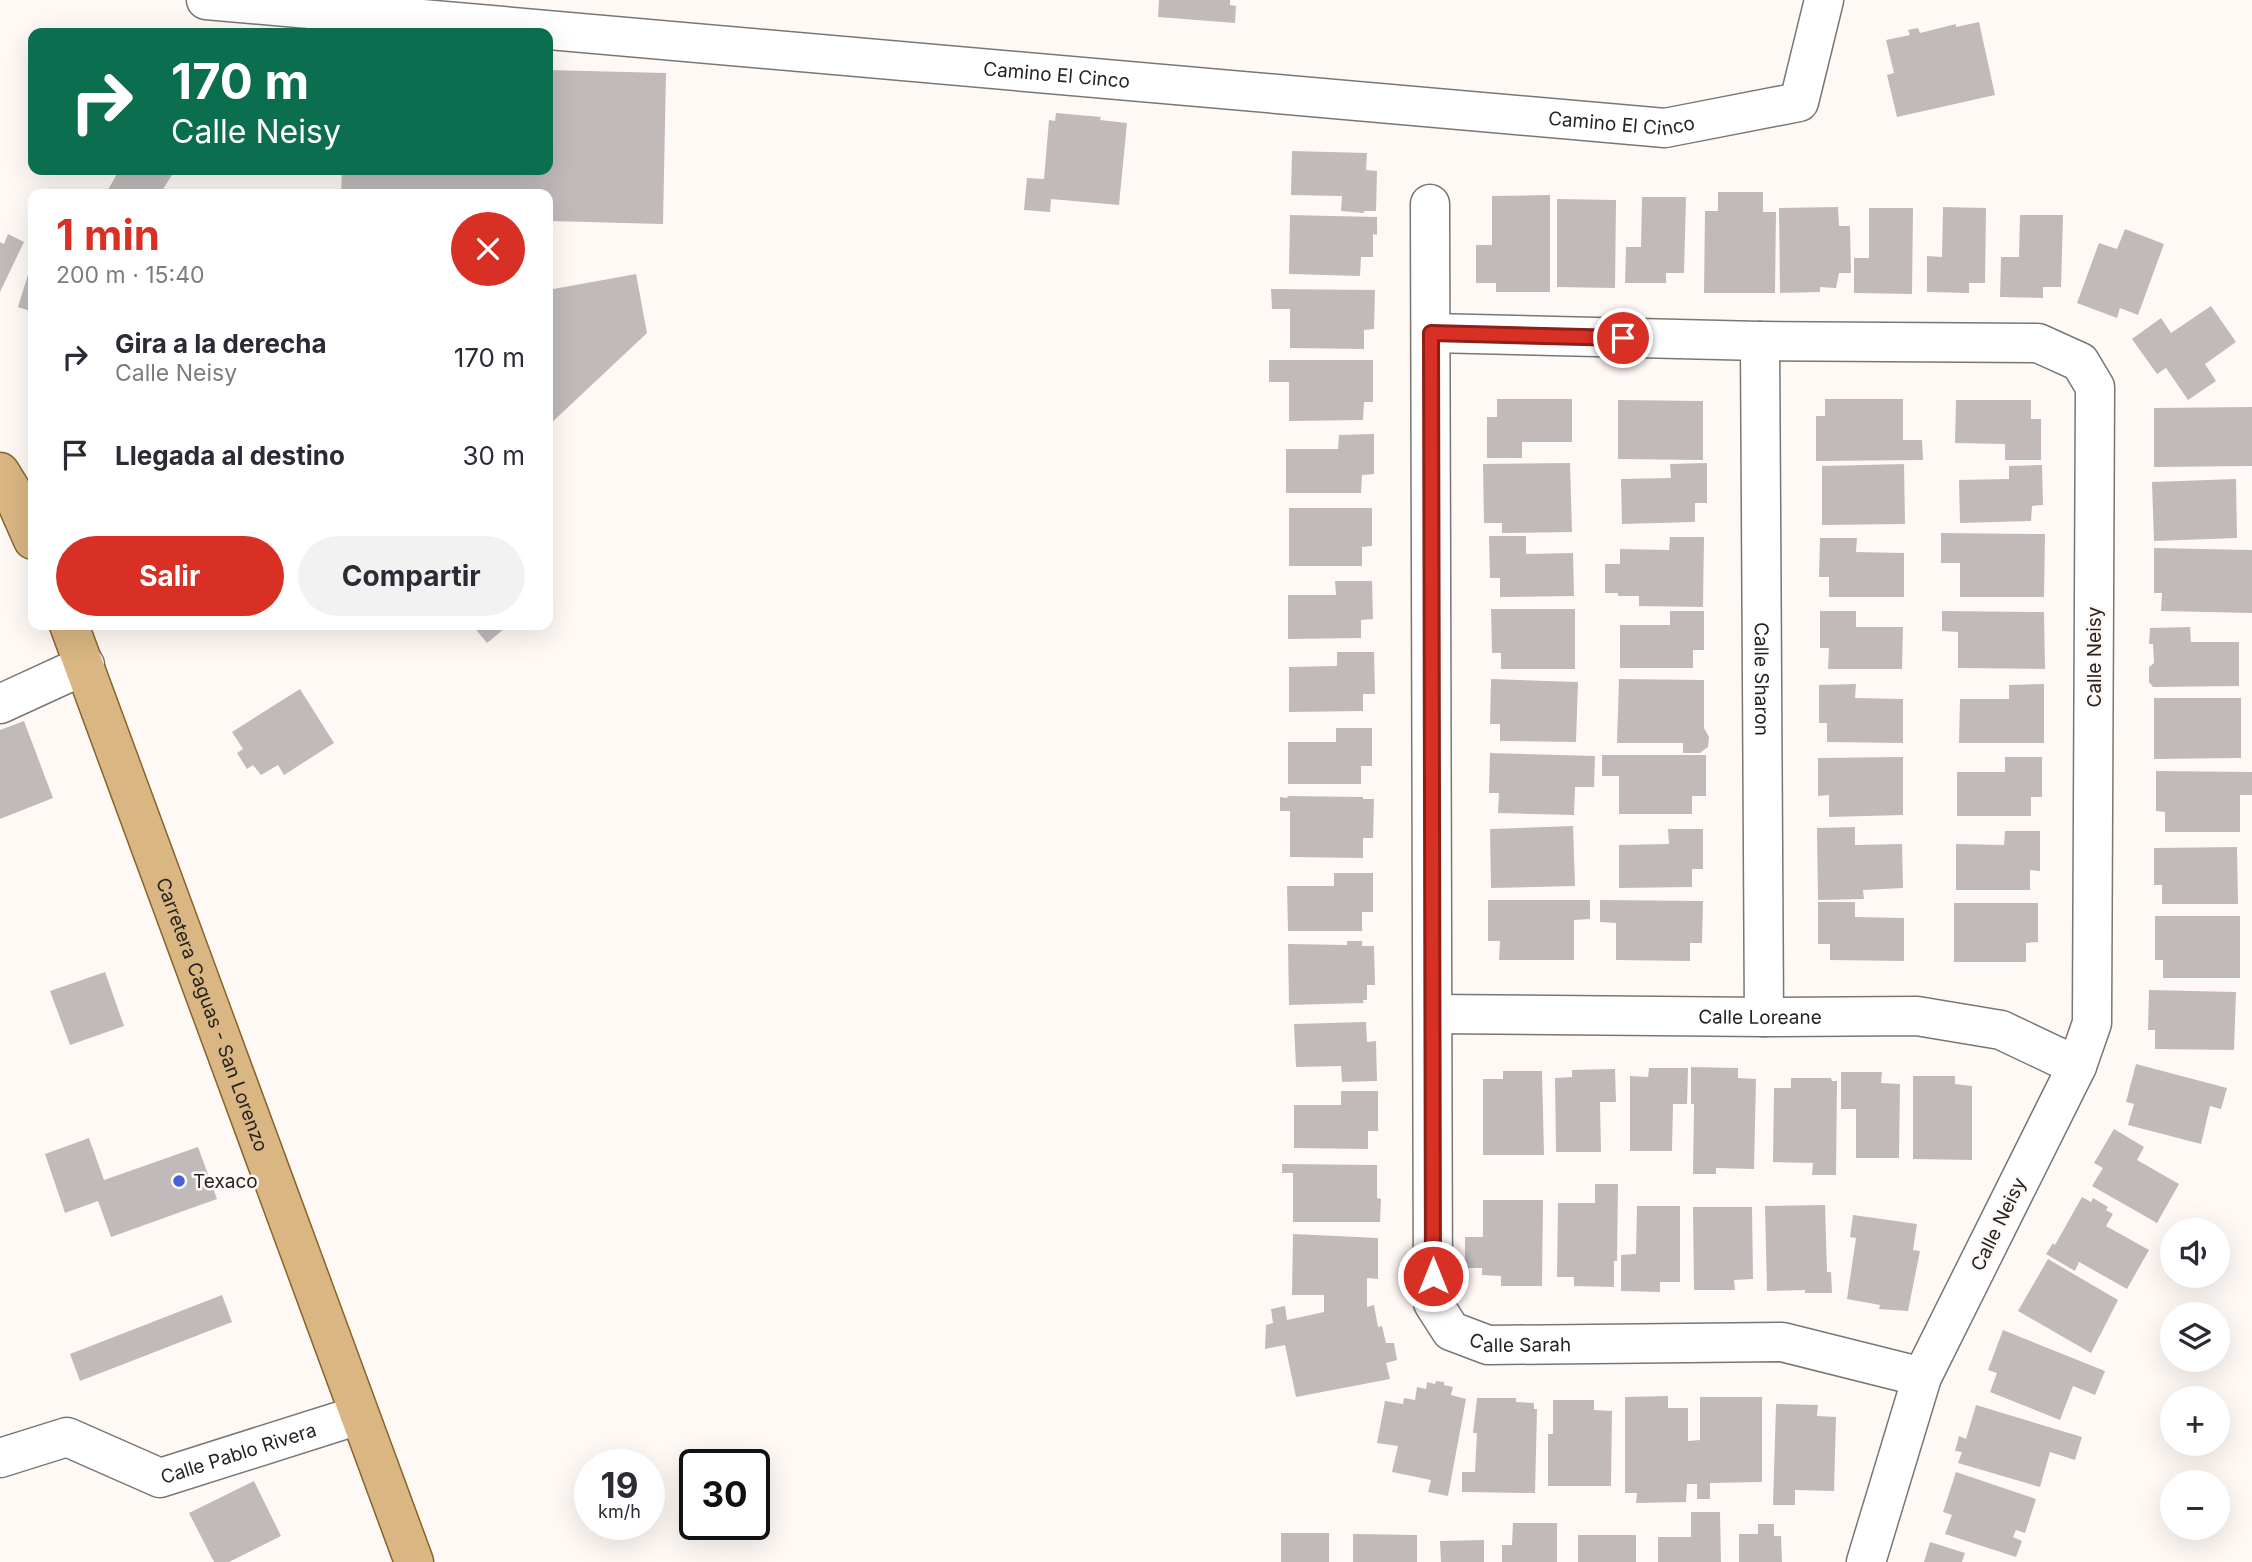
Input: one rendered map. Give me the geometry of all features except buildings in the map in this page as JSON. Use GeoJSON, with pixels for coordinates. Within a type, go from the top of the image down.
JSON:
{"type":"FeatureCollection","features":[{"type":"Feature","properties":{"kind":"main road"},"geometry":{"type":"LineString","coordinates":[[4,485],[28,531]]}},
{"type":"Feature","properties":{"kind":"main road","name":"Carretera Caguas - San Lorenzo"},"geometry":{"type":"LineString","coordinates":[[71,630],[414,1562]]}},
{"type":"Feature","properties":{"kind":"street","name":"Camino El Cinco"},"geometry":{"type":"LineString","coordinates":[[206,0],[316,5],[1665,128],[1799,102],[1824,0]]}},
{"type":"Feature","properties":{"kind":"street","name":"Calle Sarah"},"geometry":{"type":"LineString","coordinates":[[1430,204],[1433,1303],[1451,1331],[1488,1345],[1782,1342],[1922,1377]]}},
{"type":"Feature","properties":{"kind":"street","name":"Calle Neisy"},"geometry":{"type":"LineString","coordinates":[[1431,333],[2038,344],[2080,362],[2095,387],[2092,1023],[2077,1066],[1922,1377],[1866,1562]]}},
{"type":"Feature","properties":{"kind":"street","name":"Calle Sharon"},"geometry":{"type":"LineString","coordinates":[[1760,341],[1763,1017]]}},
{"type":"Feature","properties":{"kind":"street"},"geometry":{"type":"LineString","coordinates":[[0,704],[85,665]]}},
{"type":"Feature","properties":{"kind":"street","name":"Calle Loreane"},"geometry":{"type":"LineString","coordinates":[[1433,1014],[1917,1016],[2001,1030],[2077,1066]]}},
{"type":"Feature","properties":{"kind":"street","name":"Calle Pablo Rivera"},"geometry":{"type":"LineString","coordinates":[[0,1458],[67,1437],[160,1478],[359,1415]]}},
{"type":"Feature","properties":{"kind":"place","name":"Texaco"},"geometry":{"type":"Point","coordinates":[179,1181]}},
{"type":"Feature","properties":{"kind":"route"},"geometry":{"type":"LineString","coordinates":[[1433,1276],[1431,333],[1623,338]]}}]}
